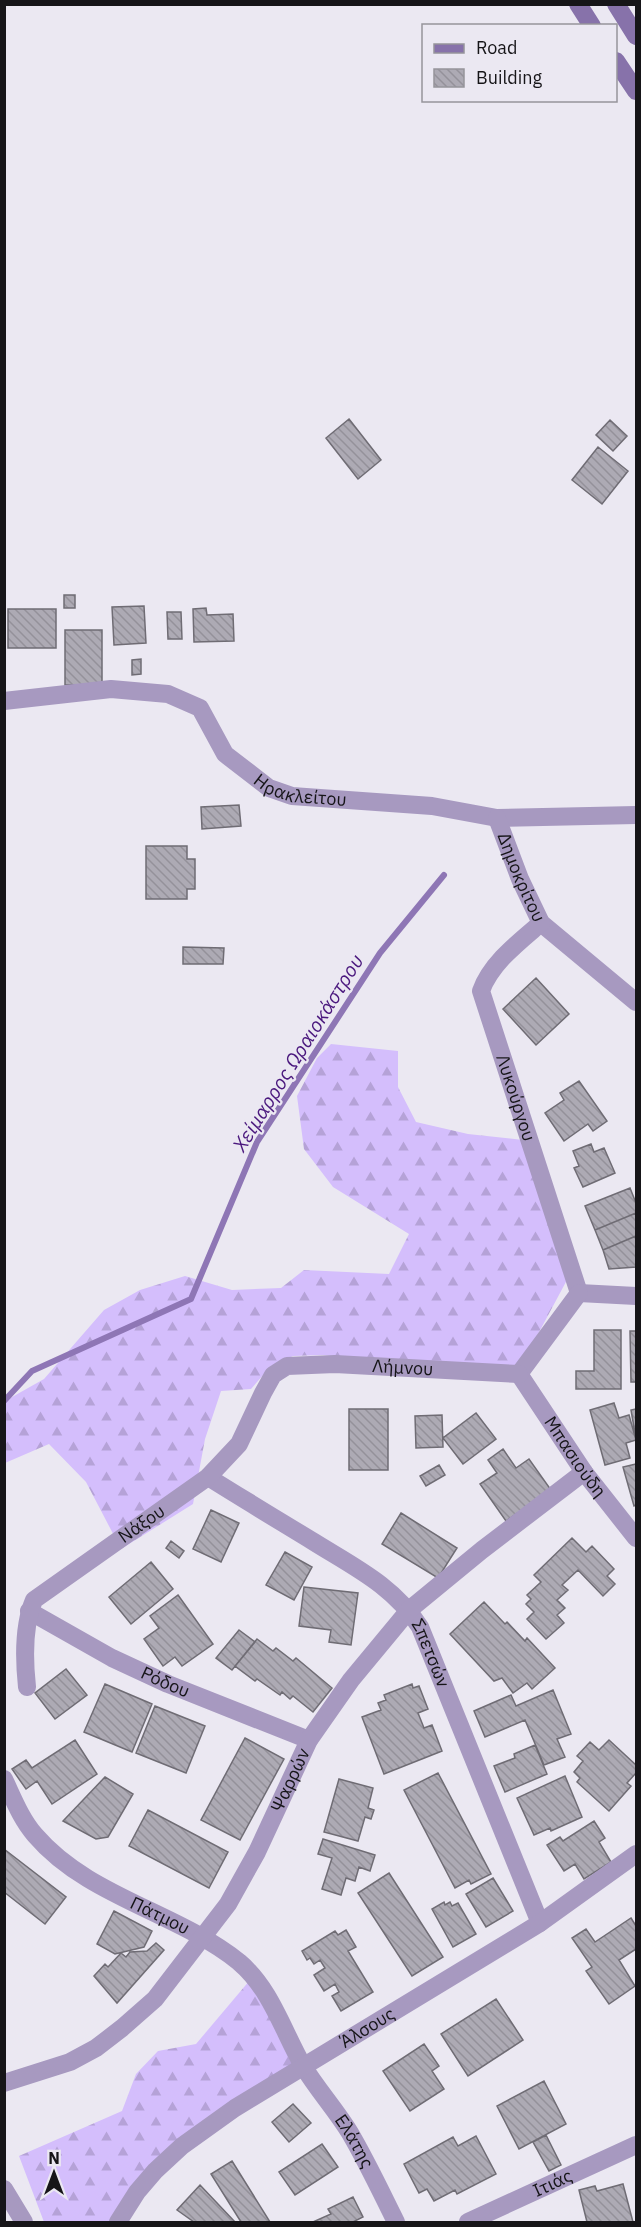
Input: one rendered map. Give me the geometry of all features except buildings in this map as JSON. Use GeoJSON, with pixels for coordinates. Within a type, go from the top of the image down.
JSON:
{"type":"FeatureCollection","features":[{"type":"Feature","properties":{"kind":"main road"},"geometry":{"type":"LineString","coordinates":[[578,4],[591,24]]}},
{"type":"Feature","properties":{"kind":"main road"},"geometry":{"type":"LineString","coordinates":[[616,4],[636,36]]}},
{"type":"Feature","properties":{"kind":"main road"},"geometry":{"type":"LineString","coordinates":[[617,64],[636,91]]}},
{"type":"Feature","properties":{"kind":"street","name":"Ηρακλείτου"},"geometry":{"type":"LineString","coordinates":[[4,700],[111,689],[168,694],[200,708],[225,754],[269,788],[292,796],[432,806],[497,818],[636,815]]}},
{"type":"Feature","properties":{"kind":"street","name":"Δημοκρίτου"},"geometry":{"type":"LineString","coordinates":[[497,818],[520,879],[541,923],[636,1002]]}},
{"type":"Feature","properties":{"kind":"street","name":"Λυκούργου"},"geometry":{"type":"LineString","coordinates":[[541,923],[515,945],[486,979],[482,991],[579,1293]]}},
{"type":"Feature","properties":{"kind":"street"},"geometry":{"type":"LineString","coordinates":[[519,1374],[579,1293],[636,1296]]}},
{"type":"Feature","properties":{"kind":"street","name":"Λήμνου"},"geometry":{"type":"LineString","coordinates":[[287,1366],[335,1364],[519,1374]]}},
{"type":"Feature","properties":{"kind":"street","name":"Νάξου"},"geometry":{"type":"LineString","coordinates":[[29,1611],[34,1600],[208,1477],[239,1444],[273,1375],[287,1366]]}},
{"type":"Feature","properties":{"kind":"street","name":"Μπασιούδη"},"geometry":{"type":"LineString","coordinates":[[519,1374],[584,1472],[636,1538]]}},
{"type":"Feature","properties":{"kind":"street","name":"Ψαρρών"},"geometry":{"type":"LineString","coordinates":[[4,2083],[70,2062],[96,2048],[155,1999],[228,1904],[257,1852],[309,1740],[351,1680],[409,1610],[482,1550],[584,1472]]}},
{"type":"Feature","properties":{"kind":"street","name":"Σπετσών"},"geometry":{"type":"LineString","coordinates":[[208,1477],[362,1572],[391,1592],[409,1610],[420,1627],[540,1923]]}},
{"type":"Feature","properties":{"kind":"street"},"geometry":{"type":"LineString","coordinates":[[27,1687],[24,1666],[29,1611]]}},
{"type":"Feature","properties":{"kind":"street","name":"Ρόδου"},"geometry":{"type":"LineString","coordinates":[[29,1611],[112,1658],[168,1684],[309,1740]]}},
{"type":"Feature","properties":{"kind":"street","name":"Πάτμου"},"geometry":{"type":"LineString","coordinates":[[4,1779],[20,1813],[52,1853],[79,1873],[203,1939],[239,1962],[270,2001],[303,2066]]}},
{"type":"Feature","properties":{"kind":"street","name":"Άλσους"},"geometry":{"type":"LineString","coordinates":[[118,2223],[137,2192],[154,2171],[182,2146],[235,2108],[540,1923],[636,1854]]}},
{"type":"Feature","properties":{"kind":"street","name":"Ελάτης"},"geometry":{"type":"LineString","coordinates":[[303,2066],[349,2132],[396,2223]]}},
{"type":"Feature","properties":{"kind":"street","name":"Ιτιάς"},"geometry":{"type":"LineString","coordinates":[[468,2223],[636,2145]]}},
{"type":"Feature","properties":{"kind":"street"},"geometry":{"type":"LineString","coordinates":[[4,2189],[24,2223]]}},
{"type":"Feature","properties":{"kind":"green space"},"geometry":{"type":"Polygon","coordinates":[[[331,1044],[398,1051],[398,1087],[416,1122],[468,1134],[523,1140],[575,1265],[515,1377],[323,1355],[293,1356],[271,1366],[251,1389],[221,1391],[205,1439],[193,1504],[121,1549],[86,1482],[49,1444],[5,1463],[5,1401],[44,1379],[104,1310],[140,1290],[185,1276],[232,1290],[281,1288],[304,1270],[389,1274],[409,1234],[333,1187],[304,1149],[297,1096],[317,1058],[331,1044]]]}},
{"type":"Feature","properties":{"kind":"green space"},"geometry":{"type":"Polygon","coordinates":[[[250,1980],[296,2063],[185,2139],[116,2222],[44,2222],[19,2156],[122,2111],[136,2074],[158,2051],[196,2044],[250,1980]]]}},
{"type":"Feature","properties":{"kind":"waterway","name":"Χείμαρρος Ωραιοκάστρου"},"geometry":{"type":"LineString","coordinates":[[4,1401],[32,1371],[191,1299],[257,1142],[380,953],[444,875]]}}]}
